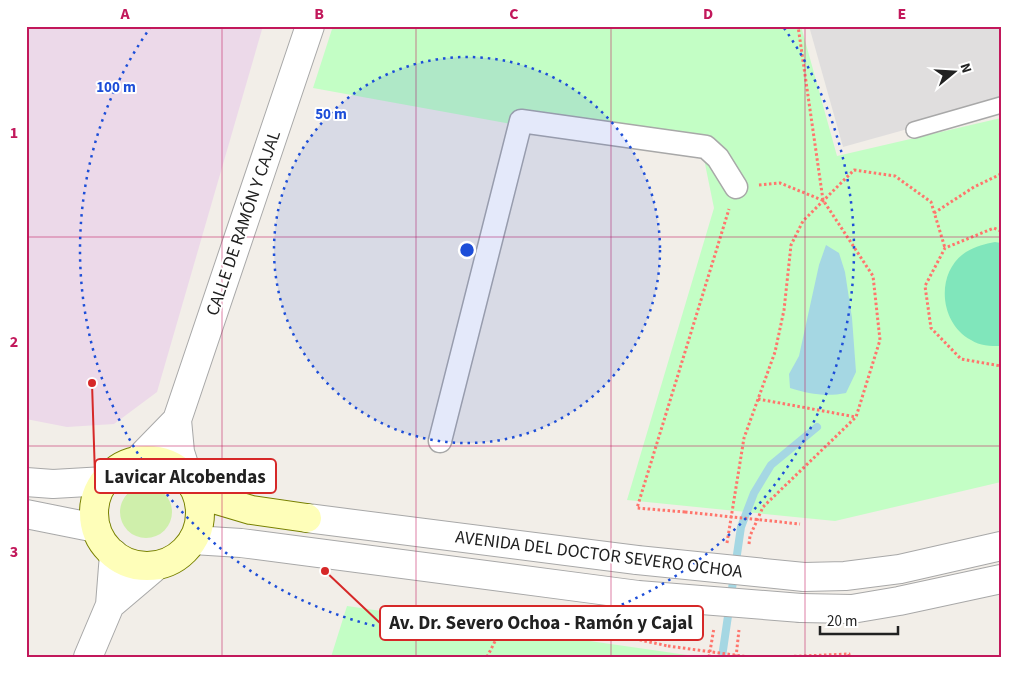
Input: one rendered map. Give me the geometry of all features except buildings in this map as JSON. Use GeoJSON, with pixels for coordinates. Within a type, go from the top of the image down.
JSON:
{"type":"FeatureCollection","features":[{"type":"Feature","properties":{"kind":"main road"},"geometry":{"type":"LineString","coordinates":[[137,461],[167,464],[180,472],[194,489],[200,510],[199,525],[193,540],[184,552],[171,561],[156,566],[141,566],[126,562],[103,543],[96,528],[94,512],[97,496],[105,481],[125,465],[137,461]]}},
{"type":"Feature","properties":{"kind":"main road","name":"AVENIDA DEL DOCTOR SEVERO OCHOA"},"geometry":{"type":"LineString","coordinates":[[194,489],[250,510],[307,518]]}},
{"type":"Feature","properties":{"kind":"street","name":"CALLE DE RAMÓN Y CAJAL"},"geometry":{"type":"LineString","coordinates":[[194,489],[180,452],[177,420],[310,26]]}},
{"type":"Feature","properties":{"kind":"street"},"geometry":{"type":"LineString","coordinates":[[440,441],[520,121],[706,147],[718,158],[736,187]]}},
{"type":"Feature","properties":{"kind":"street","name":"CALLE DE RAMÓN Y CAJAL"},"geometry":{"type":"LineString","coordinates":[[137,461],[177,420]]}},
{"type":"Feature","properties":{"kind":"street"},"geometry":{"type":"LineString","coordinates":[[26,482],[53,484],[105,481]]}},
{"type":"Feature","properties":{"kind":"street"},"geometry":{"type":"LineString","coordinates":[[26,514],[96,528]]}},
{"type":"Feature","properties":{"kind":"street","name":"AVENIDA DEL DOCTOR SEVERO OCHOA"},"geometry":{"type":"LineString","coordinates":[[307,518],[637,560],[804,578],[900,570],[1001,546]]}},
{"type":"Feature","properties":{"kind":"street","name":"AVENIDA DEL DOCTOR SEVERO OCHOA"},"geometry":{"type":"LineString","coordinates":[[193,540],[241,543],[638,595],[801,608],[852,609],[900,602],[1001,579]]}},
{"type":"Feature","properties":{"kind":"street"},"geometry":{"type":"LineString","coordinates":[[88,657],[110,605],[114,554]]}},
{"type":"Feature","properties":{"kind":"street"},"geometry":{"type":"LineString","coordinates":[[110,605],[156,566]]}},
{"type":"Feature","properties":{"kind":"lane"},"geometry":{"type":"LineString","coordinates":[[914,130],[1001,105]]}},
{"type":"Feature","properties":{"kind":"path"},"geometry":{"type":"LineString","coordinates":[[749,545],[750,536],[763,507],[856,417],[880,340],[873,276],[823,200],[798,26]]}},
{"type":"Feature","properties":{"kind":"path"},"geometry":{"type":"LineString","coordinates":[[727,544],[744,438],[775,352],[784,310],[791,245],[803,221],[854,170],[895,176],[931,202],[945,248]]}},
{"type":"Feature","properties":{"kind":"path"},"geometry":{"type":"LineString","coordinates":[[934,213],[974,186],[1001,174]]}},
{"type":"Feature","properties":{"kind":"path"},"geometry":{"type":"LineString","coordinates":[[800,524],[637,508],[736,187],[780,183],[823,200]]}},
{"type":"Feature","properties":{"kind":"path"},"geometry":{"type":"LineString","coordinates":[[1001,231],[994,228],[945,248],[925,286],[931,328],[961,359],[1001,366]]}},
{"type":"Feature","properties":{"kind":"path"},"geometry":{"type":"LineString","coordinates":[[758,399],[856,417]]}},
{"type":"Feature","properties":{"kind":"path"},"geometry":{"type":"LineString","coordinates":[[487,657],[508,616],[543,619],[668,646],[748,657]]}},
{"type":"Feature","properties":{"kind":"path"},"geometry":{"type":"LineString","coordinates":[[709,657],[715,619]]}},
{"type":"Feature","properties":{"kind":"path"},"geometry":{"type":"LineString","coordinates":[[736,657],[739,629]]}},
{"type":"Feature","properties":{"kind":"path"},"geometry":{"type":"LineString","coordinates":[[779,657],[849,654],[849,657]]}},
{"type":"Feature","properties":{"kind":"shaded area"},"geometry":{"type":"Polygon","coordinates":[[[26,26],[263,26],[157,392],[114,424],[67,427],[26,419],[26,26]]]}},
{"type":"Feature","properties":{"kind":"shaded area"},"geometry":{"type":"Polygon","coordinates":[[[809,26],[1001,26],[1001,103],[843,147],[809,26]]]}},
{"type":"Feature","properties":{"kind":"green space"},"geometry":{"type":"Polygon","coordinates":[[[333,26],[801,26],[837,156],[1001,118],[1001,482],[835,521],[627,500],[714,208],[704,159],[313,88],[333,26]]]}},
{"type":"Feature","properties":{"kind":"green space"},"geometry":{"type":"Polygon","coordinates":[[[995,242],[1001,243],[1001,346],[989,346],[971,340],[960,332],[952,322],[947,310],[945,297],[949,272],[956,261],[966,252],[980,245],[995,242]]]}},
{"type":"Feature","properties":{"kind":"green space"},"geometry":{"type":"Polygon","coordinates":[[[146,486],[156,488],[164,494],[170,502],[172,512],[170,522],[164,530],[156,536],[146,538],[136,536],[128,530],[122,522],[120,512],[122,502],[128,494],[136,488],[146,486]]]}},
{"type":"Feature","properties":{"kind":"green space"},"geometry":{"type":"Polygon","coordinates":[[[347,606],[701,657],[331,657],[347,606]]]}},
{"type":"Feature","properties":{"kind":"water"},"geometry":{"type":"Polygon","coordinates":[[[826,245],[839,253],[845,272],[852,318],[856,372],[846,393],[831,395],[790,388],[789,374],[799,356],[819,265],[826,245]]]}},
{"type":"Feature","properties":{"kind":"waterway"},"geometry":{"type":"LineString","coordinates":[[722,657],[741,527],[754,493],[771,465],[817,427]]}},
{"type":"Feature","properties":{"kind":"place","name":"Lavicar Alcobendas"},"geometry":{"type":"Point","coordinates":[92,383]}},
{"type":"Feature","properties":{"kind":"place","name":"Av. Dr. Severo Ochoa - Ramón y Cajal"},"geometry":{"type":"Point","coordinates":[325,571]}}]}
